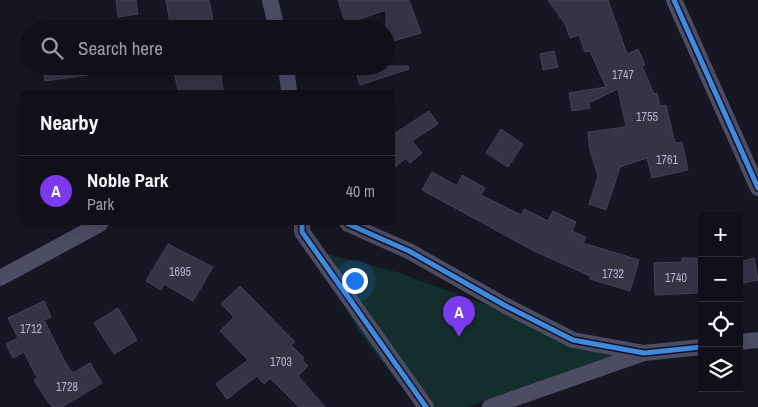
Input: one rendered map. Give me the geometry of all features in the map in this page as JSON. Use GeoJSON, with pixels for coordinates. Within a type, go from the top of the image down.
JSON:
{"type":"FeatureCollection","features":[{"type":"Feature","properties":{"kind":"street"},"geometry":{"type":"LineString","coordinates":[[270,0],[275,20]]}},
{"type":"Feature","properties":{"kind":"street"},"geometry":{"type":"LineString","coordinates":[[674,0],[758,188]]}},
{"type":"Feature","properties":{"kind":"street"},"geometry":{"type":"LineString","coordinates":[[287,75],[289,90]]}},
{"type":"Feature","properties":{"kind":"street"},"geometry":{"type":"LineString","coordinates":[[0,278],[98,225]]}},
{"type":"Feature","properties":{"kind":"street"},"geometry":{"type":"LineString","coordinates":[[302,225],[302,232],[426,407]]}},
{"type":"Feature","properties":{"kind":"street"},"geometry":{"type":"LineString","coordinates":[[350,225],[409,251],[506,306],[573,340],[644,353]]}},
{"type":"Feature","properties":{"kind":"street"},"geometry":{"type":"LineString","coordinates":[[743,342],[758,340]]}},
{"type":"Feature","properties":{"kind":"street"},"geometry":{"type":"LineString","coordinates":[[490,407],[644,353],[698,347]]}},
{"type":"Feature","properties":{"kind":"green space"},"geometry":{"type":"Polygon","coordinates":[[[319,252],[397,272],[621,355],[467,407],[417,407],[357,329],[319,252]]]}},
{"type":"Feature","properties":{"kind":"building"},"geometry":{"type":"Polygon","coordinates":[[[116,0],[136,0],[138,14],[118,17],[116,0]]]}},
{"type":"Feature","properties":{"kind":"building"},"geometry":{"type":"Polygon","coordinates":[[[166,0],[209,0],[213,20],[169,20],[166,0]]]}},
{"type":"Feature","properties":{"kind":"building"},"geometry":{"type":"Polygon","coordinates":[[[338,0],[409,0],[421,33],[395,40],[395,20],[386,20],[386,10],[357,20],[345,20],[338,0]]]}},
{"type":"Feature","properties":{"kind":"building"},"geometry":{"type":"Polygon","coordinates":[[[548,0],[608,0],[627,54],[638,49],[645,65],[642,66],[654,94],[657,93],[660,106],[666,105],[675,143],[682,142],[688,170],[652,178],[647,158],[620,167],[606,210],[589,204],[598,176],[590,151],[588,132],[626,127],[618,89],[589,103],[590,108],[572,111],[569,93],[606,87],[590,51],[585,52],[579,35],[570,38],[565,24],[548,0]]]}},
{"type":"Feature","properties":{"kind":"building"},"geometry":{"type":"Polygon","coordinates":[[[554,51],[558,67],[543,70],[540,54],[554,51]]]}},
{"type":"Feature","properties":{"kind":"building"},"geometry":{"type":"Polygon","coordinates":[[[395,66],[408,66],[409,69],[395,74],[395,66]]]}},
{"type":"Feature","properties":{"kind":"building"},"geometry":{"type":"Polygon","coordinates":[[[44,75],[88,75],[45,81],[44,75]]]}},
{"type":"Feature","properties":{"kind":"building"},"geometry":{"type":"Polygon","coordinates":[[[175,75],[221,75],[223,90],[178,90],[175,75]]]}},
{"type":"Feature","properties":{"kind":"building"},"geometry":{"type":"Polygon","coordinates":[[[357,75],[391,75],[360,85],[357,75]]]}},
{"type":"Feature","properties":{"kind":"building"},"geometry":{"type":"Polygon","coordinates":[[[429,111],[438,124],[412,141],[422,153],[410,163],[406,158],[395,167],[395,133],[429,111]]]}},
{"type":"Feature","properties":{"kind":"building"},"geometry":{"type":"Polygon","coordinates":[[[501,129],[523,144],[508,167],[486,153],[501,129]]]}},
{"type":"Feature","properties":{"kind":"building"},"geometry":{"type":"Polygon","coordinates":[[[432,172],[457,186],[462,175],[485,188],[481,195],[521,215],[524,209],[548,221],[553,211],[576,222],[572,231],[586,237],[583,243],[639,260],[630,291],[590,279],[590,276],[534,251],[422,190],[432,172]]]}},
{"type":"Feature","properties":{"kind":"building"},"geometry":{"type":"Polygon","coordinates":[[[168,244],[213,267],[193,301],[164,284],[161,290],[146,281],[168,244]]]}},
{"type":"Feature","properties":{"kind":"building"},"geometry":{"type":"Polygon","coordinates":[[[682,258],[697,258],[698,293],[655,295],[654,263],[682,262],[682,258]]]}},
{"type":"Feature","properties":{"kind":"building"},"geometry":{"type":"Polygon","coordinates":[[[754,258],[758,280],[743,283],[743,261],[754,258]]]}},
{"type":"Feature","properties":{"kind":"building"},"geometry":{"type":"Polygon","coordinates":[[[240,286],[295,342],[291,345],[304,358],[302,360],[308,366],[298,376],[325,407],[299,407],[270,378],[264,384],[257,376],[227,399],[216,384],[248,360],[220,331],[234,317],[221,304],[240,286]]]}},
{"type":"Feature","properties":{"kind":"building"},"geometry":{"type":"Polygon","coordinates":[[[44,301],[51,317],[44,320],[64,360],[73,373],[90,363],[102,383],[62,407],[53,407],[48,402],[34,380],[37,378],[24,352],[13,358],[6,344],[18,338],[8,318],[44,301]]]}},
{"type":"Feature","properties":{"kind":"building"},"geometry":{"type":"Polygon","coordinates":[[[118,308],[137,340],[114,354],[94,323],[118,308]]]}},
{"type":"Feature","properties":{"kind":"cycle path"},"geometry":{"type":"LineString","coordinates":[[674,0],[758,188]]}},
{"type":"Feature","properties":{"kind":"cycle path"},"geometry":{"type":"LineString","coordinates":[[302,225],[302,232],[426,407]]}},
{"type":"Feature","properties":{"kind":"cycle path"},"geometry":{"type":"LineString","coordinates":[[350,225],[409,251],[506,306],[573,340],[644,353],[698,347]]}},
{"type":"Feature","properties":{"kind":"place","name":"Noble Park"},"geometry":{"type":"Point","coordinates":[459,337]}}]}
